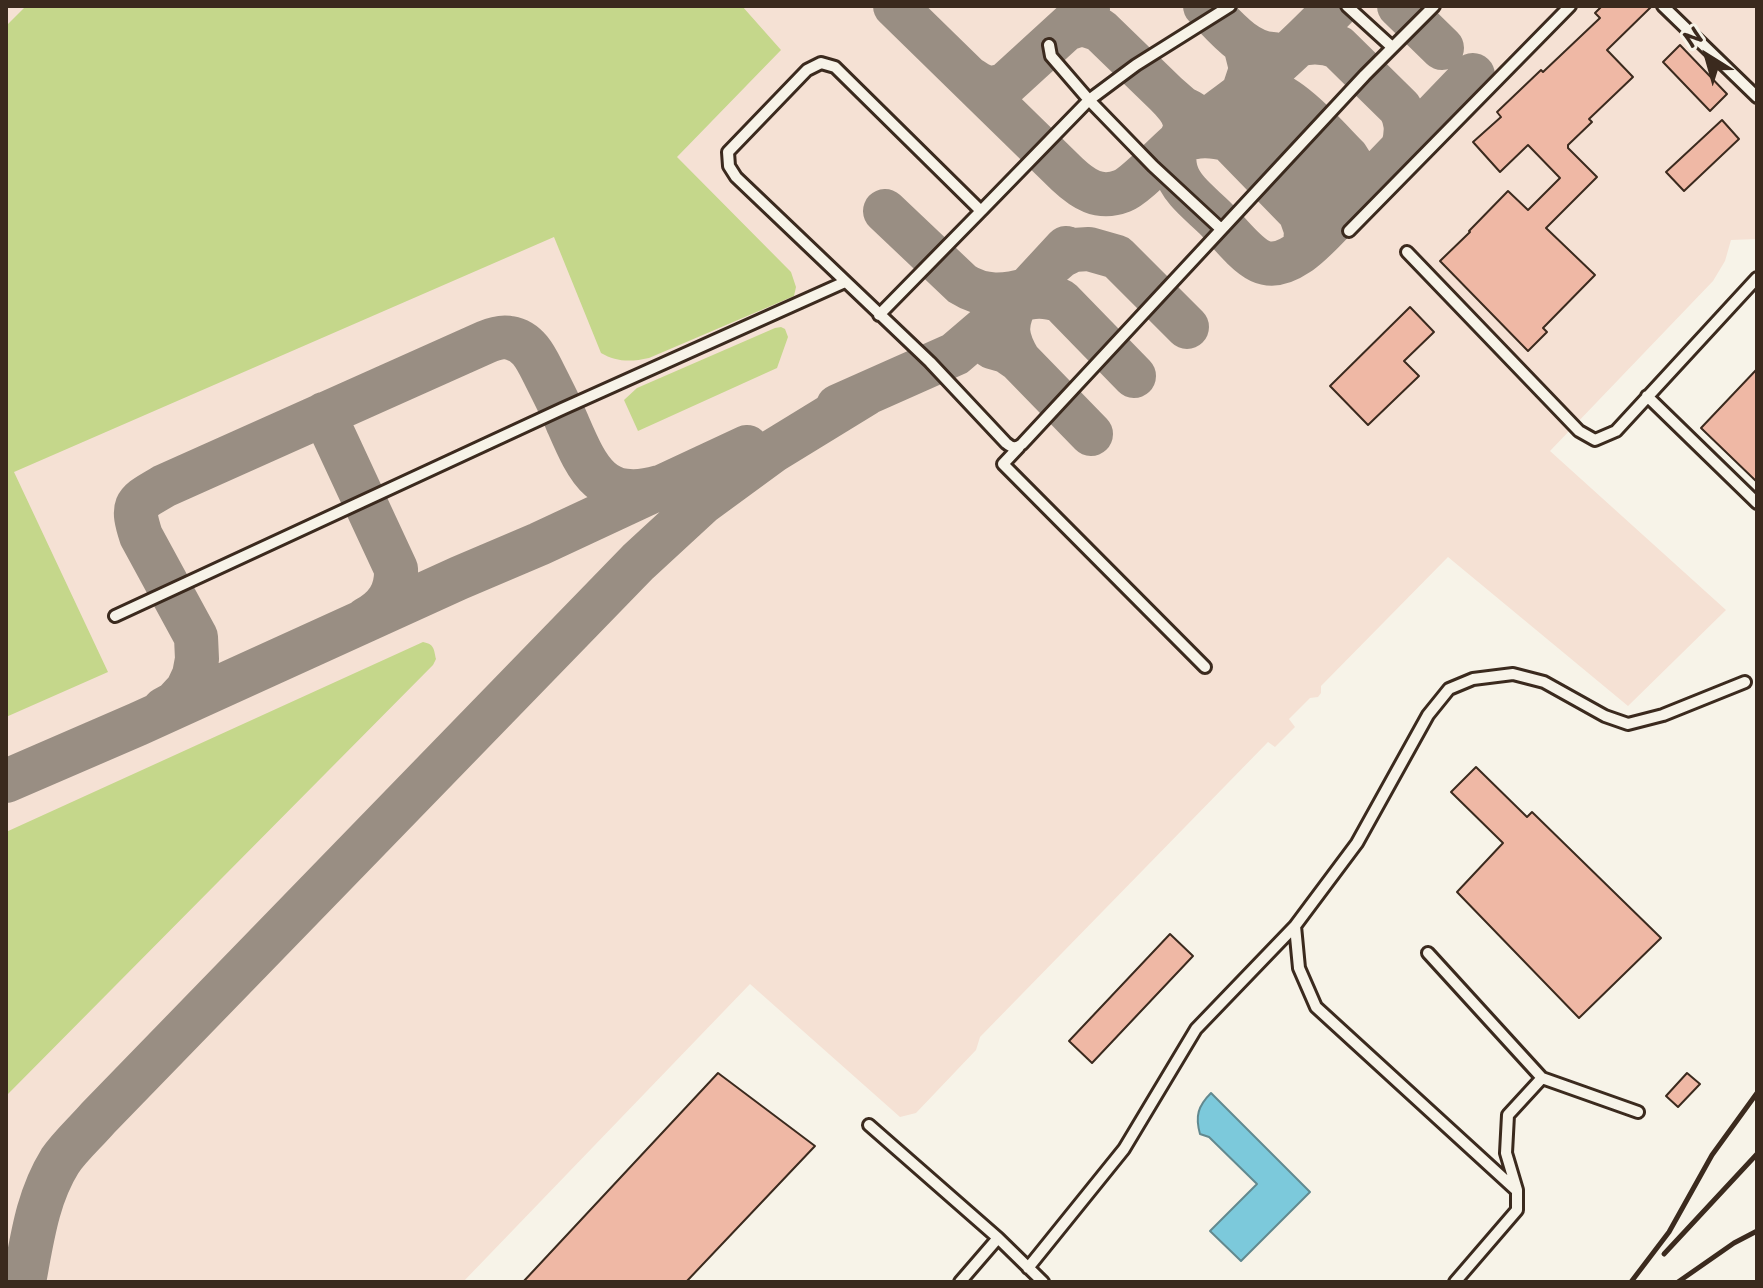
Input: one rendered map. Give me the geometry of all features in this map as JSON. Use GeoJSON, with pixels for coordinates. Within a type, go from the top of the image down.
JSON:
{"type":"FeatureCollection","features":[{"type":"Feature","properties":{"kind":"lane"},"geometry":{"type":"LineString","coordinates":[[879,315],[1089,100],[1136,65],[1230,6]]}},
{"type":"Feature","properties":{"kind":"lane"},"geometry":{"type":"LineString","coordinates":[[1347,6],[1392,47]]}},
{"type":"Feature","properties":{"kind":"lane"},"geometry":{"type":"LineString","coordinates":[[1205,667],[1003,464],[1392,47],[1434,6]]}},
{"type":"Feature","properties":{"kind":"lane"},"geometry":{"type":"LineString","coordinates":[[1349,231],[1570,6]]}},
{"type":"Feature","properties":{"kind":"lane"},"geometry":{"type":"LineString","coordinates":[[1663,6],[1757,97]]}},
{"type":"Feature","properties":{"kind":"lane"},"geometry":{"type":"LineString","coordinates":[[1049,45],[1051,56],[1089,100],[1153,166],[1221,229]]}},
{"type":"Feature","properties":{"kind":"lane"},"geometry":{"type":"LineString","coordinates":[[981,211],[835,67],[821,63],[807,70],[728,152],[729,166],[736,177],[930,362],[1011,448],[1019,447]]}},
{"type":"Feature","properties":{"kind":"lane"},"geometry":{"type":"LineString","coordinates":[[1407,252],[1579,431],[1595,440],[1616,431],[1757,278]]}},
{"type":"Feature","properties":{"kind":"lane"},"geometry":{"type":"LineString","coordinates":[[115,616],[845,282]]}},
{"type":"Feature","properties":{"kind":"lane"},"geometry":{"type":"LineString","coordinates":[[1647,396],[1757,503]]}},
{"type":"Feature","properties":{"kind":"lane"},"geometry":{"type":"LineString","coordinates":[[1028,1268],[1124,1149],[1196,1029],[1295,926],[1357,843],[1428,715],[1449,689],[1473,679],[1513,674],[1544,682],[1605,716],[1628,724],[1663,715],[1745,682]]}},
{"type":"Feature","properties":{"kind":"lane"},"geometry":{"type":"LineString","coordinates":[[1295,926],[1299,968],[1316,1007],[1517,1190]]}},
{"type":"Feature","properties":{"kind":"lane"},"geometry":{"type":"LineString","coordinates":[[1428,953],[1542,1078],[1638,1112]]}},
{"type":"Feature","properties":{"kind":"lane"},"geometry":{"type":"LineString","coordinates":[[1455,1282],[1517,1210],[1517,1190],[1506,1153],[1508,1115],[1542,1078]]}},
{"type":"Feature","properties":{"kind":"lane"},"geometry":{"type":"LineString","coordinates":[[869,1125],[998,1238],[1043,1282]]}},
{"type":"Feature","properties":{"kind":"lane"},"geometry":{"type":"LineString","coordinates":[[960,1282],[998,1238]]}},
{"type":"Feature","properties":{"kind":"shaded area"},"geometry":{"type":"Polygon","coordinates":[[[6,6],[1757,6],[1757,239],[1731,240],[1725,261],[1713,281],[1550,451],[1726,610],[1628,706],[1448,557],[1321,686],[1318,697],[1310,698],[1289,719],[1295,727],[1275,747],[1268,742],[980,1037],[976,1050],[916,1113],[900,1117],[750,984],[463,1282],[6,1282],[6,6]]]}},
{"type":"Feature","properties":{"kind":"green space"},"geometry":{"type":"Polygon","coordinates":[[[26,6],[742,6],[781,50],[677,157],[791,272],[796,287],[794,296],[649,358],[618,360],[601,353],[554,237],[14,472],[108,672],[6,717],[6,26],[26,6]]]}},
{"type":"Feature","properties":{"kind":"green space"},"geometry":{"type":"Polygon","coordinates":[[[781,327],[788,337],[777,368],[638,431],[624,400],[637,388],[781,327]]]}},
{"type":"Feature","properties":{"kind":"green space"},"geometry":{"type":"Polygon","coordinates":[[[423,642],[434,650],[436,659],[433,665],[6,1096],[6,832],[423,642]]]}},
{"type":"Feature","properties":{"kind":"water"},"geometry":{"type":"Polygon","coordinates":[[[1211,1093],[1310,1192],[1241,1261],[1210,1231],[1257,1184],[1209,1137],[1200,1134],[1199,1112],[1211,1093]]]}},
{"type":"Feature","properties":{"kind":"building"},"geometry":{"type":"Polygon","coordinates":[[[1602,6],[1652,6],[1607,50],[1633,77],[1589,119],[1592,122],[1568,145],[1597,177],[1546,228],[1595,275],[1543,328],[1547,332],[1528,351],[1440,261],[1508,191],[1528,210],[1560,178],[1528,145],[1500,172],[1473,142],[1501,117],[1497,112],[1600,18],[1595,13],[1602,6]]]}},
{"type":"Feature","properties":{"kind":"building"},"geometry":{"type":"Polygon","coordinates":[[[1680,45],[1727,94],[1710,111],[1663,62],[1680,45]]]}},
{"type":"Feature","properties":{"kind":"building"},"geometry":{"type":"Polygon","coordinates":[[[1722,120],[1739,139],[1684,191],[1666,172],[1722,120]]]}},
{"type":"Feature","properties":{"kind":"building"},"geometry":{"type":"Polygon","coordinates":[[[1410,307],[1434,332],[1404,361],[1419,376],[1368,425],[1330,386],[1410,307]]]}},
{"type":"Feature","properties":{"kind":"building"},"geometry":{"type":"Polygon","coordinates":[[[1757,369],[1757,482],[1701,428],[1757,369]]]}},
{"type":"Feature","properties":{"kind":"building"},"geometry":{"type":"Polygon","coordinates":[[[1476,767],[1527,817],[1532,812],[1661,938],[1579,1018],[1457,892],[1503,843],[1451,792],[1476,767]]]}},
{"type":"Feature","properties":{"kind":"building"},"geometry":{"type":"Polygon","coordinates":[[[1170,934],[1193,956],[1092,1063],[1069,1041],[1170,934]]]}},
{"type":"Feature","properties":{"kind":"building"},"geometry":{"type":"Polygon","coordinates":[[[718,1073],[815,1146],[686,1282],[523,1282],[718,1073]]]}},
{"type":"Feature","properties":{"kind":"building"},"geometry":{"type":"Polygon","coordinates":[[[1687,1073],[1700,1084],[1678,1107],[1666,1096],[1687,1073]]]}},
{"type":"Feature","properties":{"kind":"taxiway"},"geometry":{"type":"LineString","coordinates":[[895,6],[1073,179],[1099,194],[1122,191],[1134,183],[1178,143],[1267,73],[1337,6]]}},
{"type":"Feature","properties":{"kind":"taxiway"},"geometry":{"type":"LineString","coordinates":[[1205,6],[1244,43],[1253,49],[1273,54]]}},
{"type":"Feature","properties":{"kind":"taxiway"},"geometry":{"type":"LineString","coordinates":[[1399,6],[1442,48]]}},
{"type":"Feature","properties":{"kind":"taxiway"},"geometry":{"type":"LineString","coordinates":[[971,79],[988,87],[1006,84],[1088,9]]}},
{"type":"Feature","properties":{"kind":"taxiway"},"geometry":{"type":"LineString","coordinates":[[1067,29],[1082,24],[1100,30],[1166,94],[1190,112]]}},
{"type":"Feature","properties":{"kind":"taxiway"},"geometry":{"type":"LineString","coordinates":[[1298,45],[1318,43],[1338,47],[1400,108],[1406,127],[1403,147]]}},
{"type":"Feature","properties":{"kind":"taxiway"},"geometry":{"type":"LineString","coordinates":[[1245,45],[1251,69],[1243,93],[1267,93],[1283,98],[1302,112],[1347,157],[1353,168],[1356,178],[1353,197],[1340,211],[1318,217]]}},
{"type":"Feature","properties":{"kind":"taxiway"},"geometry":{"type":"LineString","coordinates":[[1349,204],[1473,75]]}},
{"type":"Feature","properties":{"kind":"taxiway"},"geometry":{"type":"LineString","coordinates":[[1166,94],[1184,119],[1185,127],[1174,159],[1182,184],[1254,258],[1271,264],[1283,262],[1306,248],[1344,210]]}},
{"type":"Feature","properties":{"kind":"taxiway"},"geometry":{"type":"LineString","coordinates":[[1207,122],[1234,112],[1246,113],[1260,120],[1324,187]]}},
{"type":"Feature","properties":{"kind":"taxiway"},"geometry":{"type":"LineString","coordinates":[[1180,141],[1204,136],[1229,140],[1300,213],[1306,230],[1305,248]]}},
{"type":"Feature","properties":{"kind":"taxiway"},"geometry":{"type":"LineString","coordinates":[[885,211],[970,289],[995,294],[1029,289]]}},
{"type":"Feature","properties":{"kind":"taxiway"},"geometry":{"type":"LineString","coordinates":[[838,406],[955,354],[1017,301],[1066,248]]}},
{"type":"Feature","properties":{"kind":"taxiway"},"geometry":{"type":"LineString","coordinates":[[1053,263],[1073,250],[1089,249],[1117,257],[1187,327]]}},
{"type":"Feature","properties":{"kind":"taxiway"},"geometry":{"type":"LineString","coordinates":[[1019,360],[1008,331],[1013,309],[1017,301],[1033,297],[1049,298],[1061,301],[1134,376]]}},
{"type":"Feature","properties":{"kind":"taxiway"},"geometry":{"type":"LineString","coordinates":[[164,709],[187,690],[197,659],[196,637],[141,536],[136,516],[142,500],[164,486],[486,342],[504,337],[527,346],[534,356],[582,454],[599,478],[623,490],[660,487]]}},
{"type":"Feature","properties":{"kind":"taxiway"},"geometry":{"type":"LineString","coordinates":[[992,347],[1006,351],[1019,360],[1091,434]]}},
{"type":"Feature","properties":{"kind":"taxiway"},"geometry":{"type":"LineString","coordinates":[[24,1282],[36,1220],[52,1175],[64,1155],[98,1118],[638,562],[702,503],[773,451],[866,394]]}},
{"type":"Feature","properties":{"kind":"taxiway"},"geometry":{"type":"LineString","coordinates":[[324,414],[396,569],[395,585],[389,599],[366,619]]}},
{"type":"Feature","properties":{"kind":"taxiway"},"geometry":{"type":"LineString","coordinates":[[6,781],[539,544],[747,447]]}},
{"type":"Feature","properties":{"kind":"railway"},"geometry":{"type":"LineString","coordinates":[[1631,1282],[1669,1232],[1712,1155],[1757,1093]]}},
{"type":"Feature","properties":{"kind":"railway"},"geometry":{"type":"LineString","coordinates":[[1664,1254],[1757,1154]]}},
{"type":"Feature","properties":{"kind":"railway"},"geometry":{"type":"LineString","coordinates":[[1678,1282],[1757,1231]]}}]}
